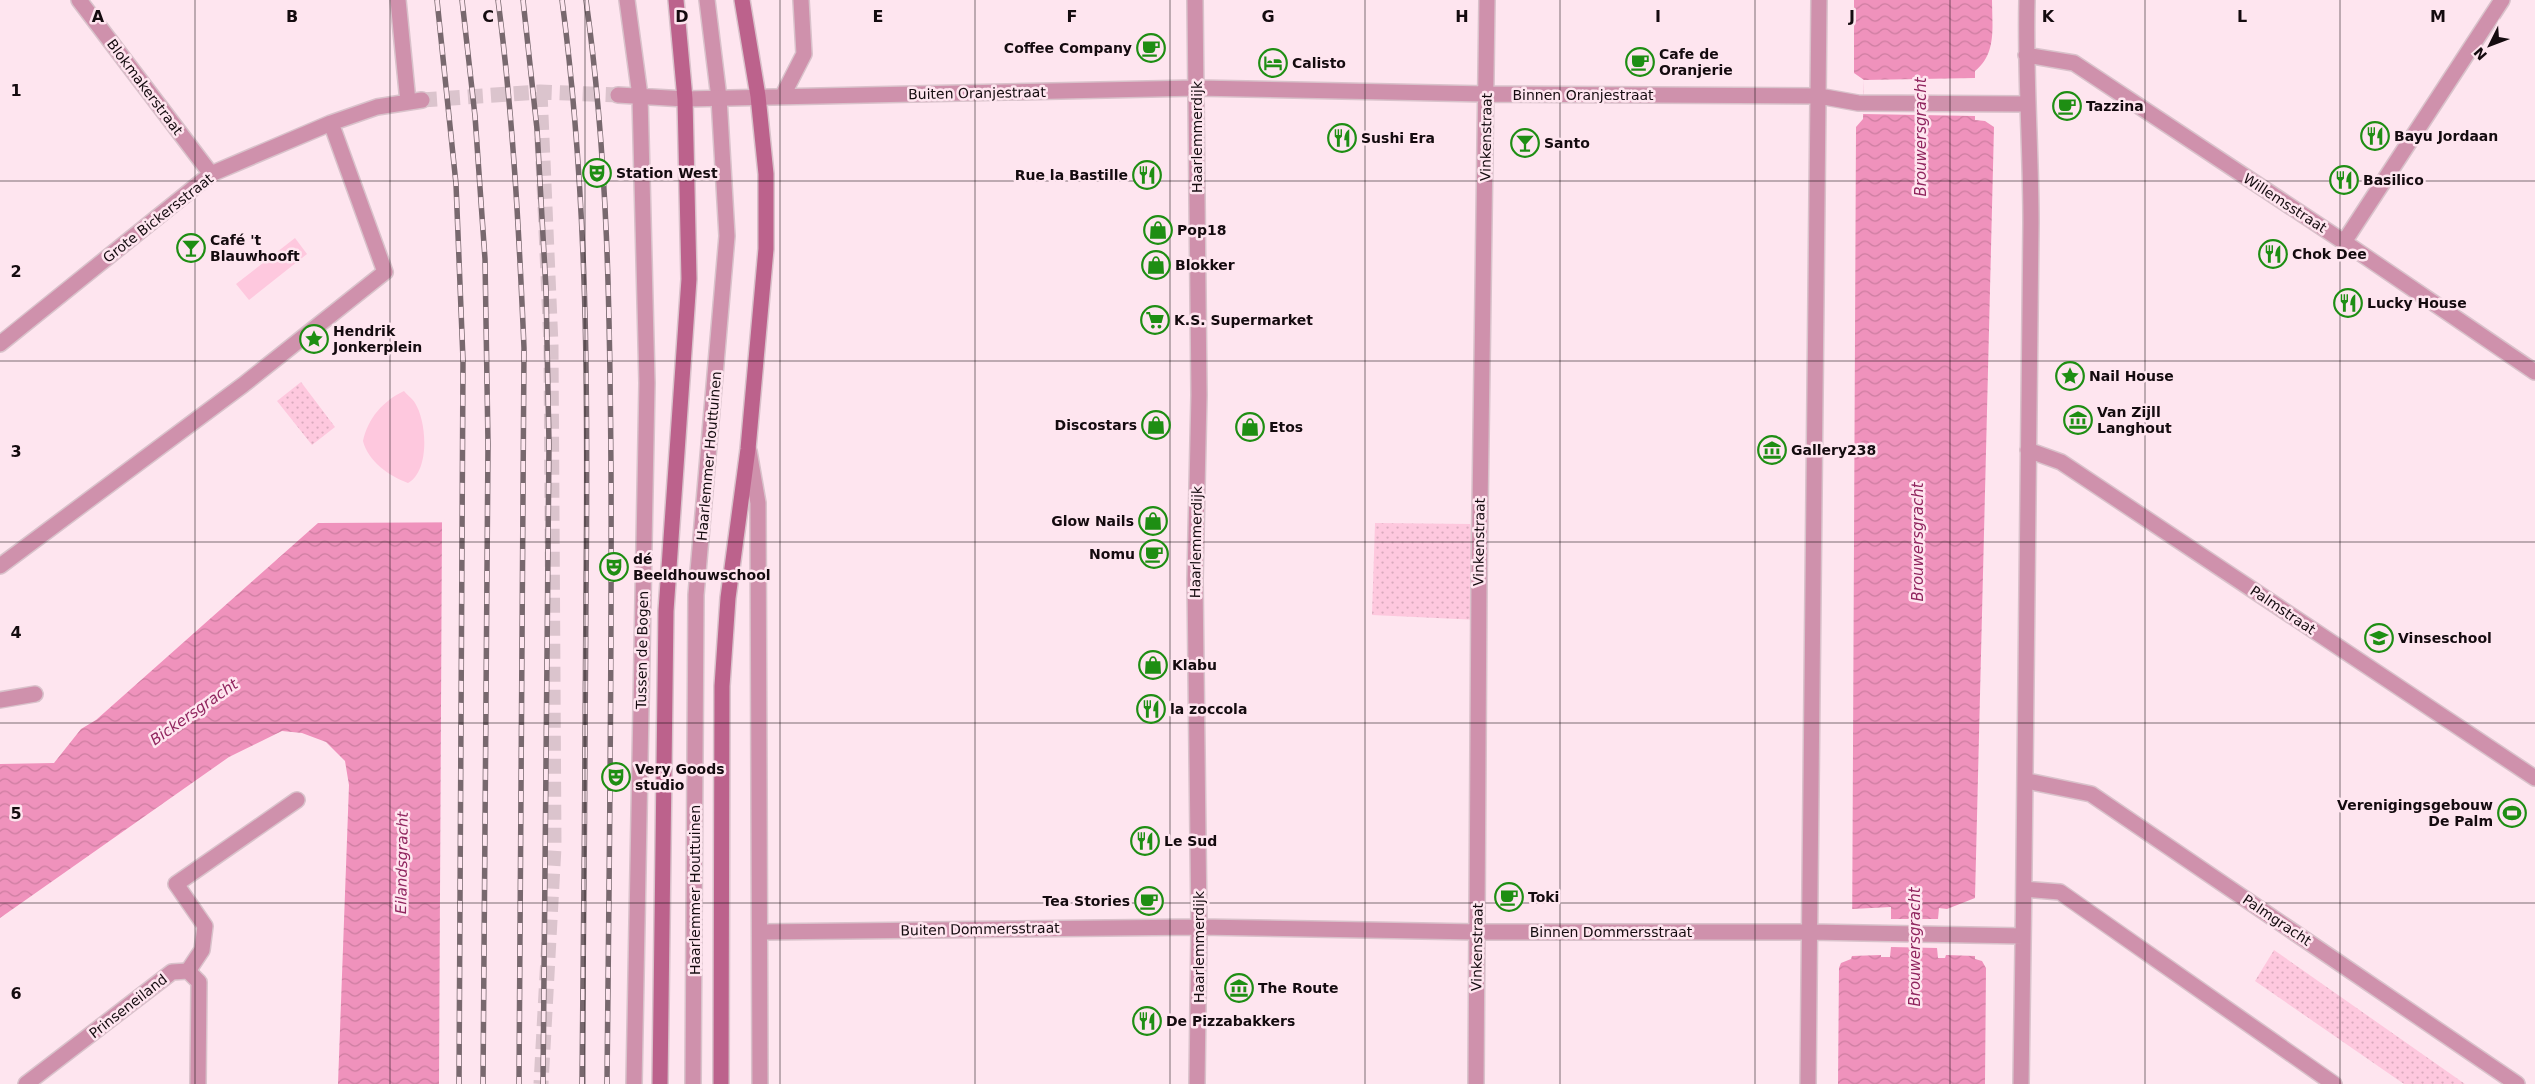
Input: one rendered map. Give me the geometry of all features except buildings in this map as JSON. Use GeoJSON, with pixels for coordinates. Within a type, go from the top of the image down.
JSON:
{"type":"FeatureCollection","features":[{"type":"Feature","properties":{"kind":"street","name":"Blokmakerstraat"},"geometry":{"type":"LineString","coordinates":[[79,0],[211,174]]}},
{"type":"Feature","properties":{"kind":"street","name":"Grote Bickersstraat"},"geometry":{"type":"LineString","coordinates":[[0,344],[211,174],[331,123],[377,107],[415,101],[398,0]]}},
{"type":"Feature","properties":{"kind":"street","name":"Tussen de Bogen"},"geometry":{"type":"LineString","coordinates":[[627,0],[640,96],[647,383],[634,1084]]}},
{"type":"Feature","properties":{"kind":"street"},"geometry":{"type":"LineString","coordinates":[[660,1084],[666,611],[689,279],[685,99],[676,0]]}},
{"type":"Feature","properties":{"kind":"street","name":"Haarlemmer Houttuinen"},"geometry":{"type":"LineString","coordinates":[[693,1084],[696,595],[728,236],[719,98],[707,0]]}},
{"type":"Feature","properties":{"kind":"street","name":"Haarlemmer Houttuinen"},"geometry":{"type":"LineString","coordinates":[[721,1084],[722,686],[728,598],[748,449],[766,249],[766,174],[758,96],[742,0]]}},
{"type":"Feature","properties":{"kind":"street"},"geometry":{"type":"LineString","coordinates":[[782,97],[804,54],[801,0]]}},
{"type":"Feature","properties":{"kind":"street","name":"Haarlemmerdijk"},"geometry":{"type":"LineString","coordinates":[[1195,0],[1199,395],[1195,580],[1200,927],[1197,1084]]}},
{"type":"Feature","properties":{"kind":"street","name":"Vinkenstraat"},"geometry":{"type":"LineString","coordinates":[[1476,1084],[1479,582],[1487,0]]}},
{"type":"Feature","properties":{"kind":"street"},"geometry":{"type":"LineString","coordinates":[[1808,1084],[1819,0]]}},
{"type":"Feature","properties":{"kind":"street"},"geometry":{"type":"LineString","coordinates":[[2021,1084],[2027,781],[2031,214],[2026,104],[2027,0]]}},
{"type":"Feature","properties":{"kind":"street"},"geometry":{"type":"LineString","coordinates":[[2344,242],[2502,0]]}},
{"type":"Feature","properties":{"kind":"street","name":"Willemsstraat"},"geometry":{"type":"LineString","coordinates":[[2026,55],[2074,63],[2344,242],[2535,372]]}},
{"type":"Feature","properties":{"kind":"street","name":"Buiten Oranjestraat"},"geometry":{"type":"LineString","coordinates":[[758,96],[1196,88]]}},
{"type":"Feature","properties":{"kind":"street","name":"Binnen Oranjestraat"},"geometry":{"type":"LineString","coordinates":[[1196,88],[1486,94],[1819,96],[1858,103],[2026,104]]}},
{"type":"Feature","properties":{"kind":"street"},"geometry":{"type":"LineString","coordinates":[[618,95],[685,99],[758,96]]}},
{"type":"Feature","properties":{"kind":"street"},"geometry":{"type":"LineString","coordinates":[[0,566],[243,385],[385,272],[331,123]]}},
{"type":"Feature","properties":{"kind":"street","name":"Haarlemmer Houttuinen"},"geometry":{"type":"LineString","coordinates":[[748,449],[758,503],[760,1084]]}},
{"type":"Feature","properties":{"kind":"street","name":"Palmstraat"},"geometry":{"type":"LineString","coordinates":[[2028,450],[2061,462],[2535,778]]}},
{"type":"Feature","properties":{"kind":"street"},"geometry":{"type":"LineString","coordinates":[[0,700],[35,694]]}},
{"type":"Feature","properties":{"kind":"street","name":"Palmgracht"},"geometry":{"type":"LineString","coordinates":[[2027,781],[2091,794],[2517,1084]]}},
{"type":"Feature","properties":{"kind":"street"},"geometry":{"type":"LineString","coordinates":[[198,1084],[199,982],[188,971],[202,950],[205,926],[176,884],[297,800]]}},
{"type":"Feature","properties":{"kind":"street"},"geometry":{"type":"LineString","coordinates":[[2024,889],[2060,892],[2334,1084]]}},
{"type":"Feature","properties":{"kind":"street","name":"Buiten Dommersstraat"},"geometry":{"type":"LineString","coordinates":[[760,932],[1200,927]]}},
{"type":"Feature","properties":{"kind":"street","name":"Binnen Dommersstraat"},"geometry":{"type":"LineString","coordinates":[[1200,927],[1478,932],[1810,932],[2023,936]]}},
{"type":"Feature","properties":{"kind":"street","name":"Prinseneiland"},"geometry":{"type":"LineString","coordinates":[[26,1084],[172,972],[188,971]]}},
{"type":"Feature","properties":{"kind":"shaded area"},"geometry":{"type":"Polygon","coordinates":[[[295,238],[307,254],[249,300],[236,284],[295,238]]]}},
{"type":"Feature","properties":{"kind":"shaded area"},"geometry":{"type":"Polygon","coordinates":[[[301,382],[335,427],[312,445],[277,401],[301,382]]]}},
{"type":"Feature","properties":{"kind":"shaded area"},"geometry":{"type":"Polygon","coordinates":[[[404,391],[419,411],[424,433],[423,457],[420,468],[415,477],[408,483],[380,467],[369,455],[363,441],[365,433],[377,411],[389,400],[404,391]]]}},
{"type":"Feature","properties":{"kind":"shaded area"},"geometry":{"type":"Polygon","coordinates":[[[1375,523],[1470,524],[1479,582],[1479,620],[1372,615],[1375,523]]]}},
{"type":"Feature","properties":{"kind":"shaded area"},"geometry":{"type":"Polygon","coordinates":[[[2274,950],[2465,1084],[2404,1084],[2255,981],[2274,950]]]}},
{"type":"Feature","properties":{"kind":"water","name":"Brouwersgracht"},"geometry":{"type":"Polygon","coordinates":[[[1854,0],[1992,0],[1992,39],[1990,48],[1982,64],[1975,71],[1975,120],[1985,121],[1994,127],[1975,898],[1975,959],[1982,961],[1986,968],[1985,1084],[1838,1084],[1839,968],[1841,963],[1851,959],[1852,956],[1856,127],[1863,119],[1864,80],[1854,73],[1854,0]]]}},
{"type":"Feature","properties":{"kind":"water"},"geometry":{"type":"Polygon","coordinates":[[[515,522],[514,1084],[338,1084],[349,785],[345,761],[326,742],[302,733],[282,731],[229,757],[0,918],[0,764],[54,763],[81,729],[96,720],[318,523],[515,522]]]}},
{"type":"Feature","properties":{"kind":"pier"},"geometry":{"type":"Polygon","coordinates":[[[1975,78],[1975,116],[1863,114],[1864,80],[1975,78]]]}},
{"type":"Feature","properties":{"kind":"pier"},"geometry":{"type":"Polygon","coordinates":[[[515,519],[517,522],[516,1084],[439,1084],[442,520],[515,519]]]}},
{"type":"Feature","properties":{"kind":"pier"},"geometry":{"type":"Polygon","coordinates":[[[1975,898],[1975,956],[1946,955],[1945,958],[1938,958],[1937,948],[1891,947],[1890,957],[1881,957],[1881,955],[1852,956],[1852,909],[1891,907],[1891,919],[1938,919],[1939,908],[1947,909],[1975,898]]]}},
{"type":"Feature","properties":{"kind":"tunnel"},"geometry":{"type":"LineString","coordinates":[[540,92],[551,345],[554,847],[541,1084]]}},
{"type":"Feature","properties":{"kind":"tunnel"},"geometry":{"type":"LineString","coordinates":[[422,100],[540,92],[618,95]]}},
{"type":"Feature","properties":{"kind":"railway"},"geometry":{"type":"LineString","coordinates":[[437,0],[456,184],[463,360],[459,1084]]}},
{"type":"Feature","properties":{"kind":"railway"},"geometry":{"type":"LineString","coordinates":[[462,0],[475,116],[485,259],[488,444],[483,1084]]}},
{"type":"Feature","properties":{"kind":"railway"},"geometry":{"type":"LineString","coordinates":[[498,0],[508,86],[515,173],[524,348],[519,1084]]}},
{"type":"Feature","properties":{"kind":"railway"},"geometry":{"type":"LineString","coordinates":[[523,0],[537,129],[546,289],[549,444],[543,1084]]}},
{"type":"Feature","properties":{"kind":"railway"},"geometry":{"type":"LineString","coordinates":[[562,0],[571,74],[582,222],[586,370],[587,519],[582,1084]]}},
{"type":"Feature","properties":{"kind":"railway"},"geometry":{"type":"LineString","coordinates":[[586,0],[599,118],[603,177],[610,355],[611,626],[607,1084]]}},
{"type":"Feature","properties":{"kind":"place","name":"Coffee Company"},"geometry":{"type":"Point","coordinates":[1151,48]}},
{"type":"Feature","properties":{"kind":"place","name":"Cafe de Oranjerie"},"geometry":{"type":"Point","coordinates":[1640,62]}},
{"type":"Feature","properties":{"kind":"place","name":"Calisto"},"geometry":{"type":"Point","coordinates":[1273,63]}},
{"type":"Feature","properties":{"kind":"place","name":"Tazzina"},"geometry":{"type":"Point","coordinates":[2067,106]}},
{"type":"Feature","properties":{"kind":"place","name":"Bayu Jordaan"},"geometry":{"type":"Point","coordinates":[2375,136]}},
{"type":"Feature","properties":{"kind":"place","name":"Sushi Era"},"geometry":{"type":"Point","coordinates":[1342,138]}},
{"type":"Feature","properties":{"kind":"place","name":"Santo"},"geometry":{"type":"Point","coordinates":[1525,143]}},
{"type":"Feature","properties":{"kind":"place","name":"Station West"},"geometry":{"type":"Point","coordinates":[597,173]}},
{"type":"Feature","properties":{"kind":"place","name":"Rue la Bastille"},"geometry":{"type":"Point","coordinates":[1147,175]}},
{"type":"Feature","properties":{"kind":"place","name":"Basilico"},"geometry":{"type":"Point","coordinates":[2344,180]}},
{"type":"Feature","properties":{"kind":"place","name":"Pop18"},"geometry":{"type":"Point","coordinates":[1158,230]}},
{"type":"Feature","properties":{"kind":"place","name":"Café 't Blauwhooft"},"geometry":{"type":"Point","coordinates":[191,248]}},
{"type":"Feature","properties":{"kind":"place","name":"Chok Dee"},"geometry":{"type":"Point","coordinates":[2273,254]}},
{"type":"Feature","properties":{"kind":"place","name":"Blokker"},"geometry":{"type":"Point","coordinates":[1156,265]}},
{"type":"Feature","properties":{"kind":"place","name":"Lucky House"},"geometry":{"type":"Point","coordinates":[2348,303]}},
{"type":"Feature","properties":{"kind":"place","name":"K.S. Supermarket"},"geometry":{"type":"Point","coordinates":[1155,320]}},
{"type":"Feature","properties":{"kind":"place","name":"Hendrik Jonkerplein"},"geometry":{"type":"Point","coordinates":[314,339]}},
{"type":"Feature","properties":{"kind":"place","name":"Nail House"},"geometry":{"type":"Point","coordinates":[2070,376]}},
{"type":"Feature","properties":{"kind":"place","name":"Van Zijll Langhout"},"geometry":{"type":"Point","coordinates":[2078,420]}},
{"type":"Feature","properties":{"kind":"place","name":"Discostars"},"geometry":{"type":"Point","coordinates":[1156,425]}},
{"type":"Feature","properties":{"kind":"place","name":"Etos"},"geometry":{"type":"Point","coordinates":[1250,427]}},
{"type":"Feature","properties":{"kind":"place","name":"Gallery238"},"geometry":{"type":"Point","coordinates":[1772,450]}},
{"type":"Feature","properties":{"kind":"place","name":"Glow Nails"},"geometry":{"type":"Point","coordinates":[1153,521]}},
{"type":"Feature","properties":{"kind":"place","name":"Nomu"},"geometry":{"type":"Point","coordinates":[1154,554]}},
{"type":"Feature","properties":{"kind":"place","name":"dé Beeldhouwschool"},"geometry":{"type":"Point","coordinates":[614,567]}},
{"type":"Feature","properties":{"kind":"place","name":"Vinseschool"},"geometry":{"type":"Point","coordinates":[2379,638]}},
{"type":"Feature","properties":{"kind":"place","name":"Klabu"},"geometry":{"type":"Point","coordinates":[1153,665]}},
{"type":"Feature","properties":{"kind":"place","name":"la zoccola"},"geometry":{"type":"Point","coordinates":[1151,709]}},
{"type":"Feature","properties":{"kind":"place","name":"Very Goods studio"},"geometry":{"type":"Point","coordinates":[616,777]}},
{"type":"Feature","properties":{"kind":"place","name":"Verenigingsgebouw De Palm"},"geometry":{"type":"Point","coordinates":[2512,813]}},
{"type":"Feature","properties":{"kind":"place","name":"Le Sud"},"geometry":{"type":"Point","coordinates":[1145,841]}},
{"type":"Feature","properties":{"kind":"place","name":"Toki"},"geometry":{"type":"Point","coordinates":[1509,897]}},
{"type":"Feature","properties":{"kind":"place","name":"Tea Stories"},"geometry":{"type":"Point","coordinates":[1149,901]}},
{"type":"Feature","properties":{"kind":"place","name":"The Route"},"geometry":{"type":"Point","coordinates":[1239,988]}},
{"type":"Feature","properties":{"kind":"place","name":"De Pizzabakkers"},"geometry":{"type":"Point","coordinates":[1147,1021]}},
{"type":"Feature","properties":{"kind":"water label","name":"Bickersgracht"},"geometry":{"type":"Point","coordinates":[194,712]}},
{"type":"Feature","properties":{"kind":"water label","name":"Eilandsgracht"},"geometry":{"type":"Point","coordinates":[402,863]}}]}
